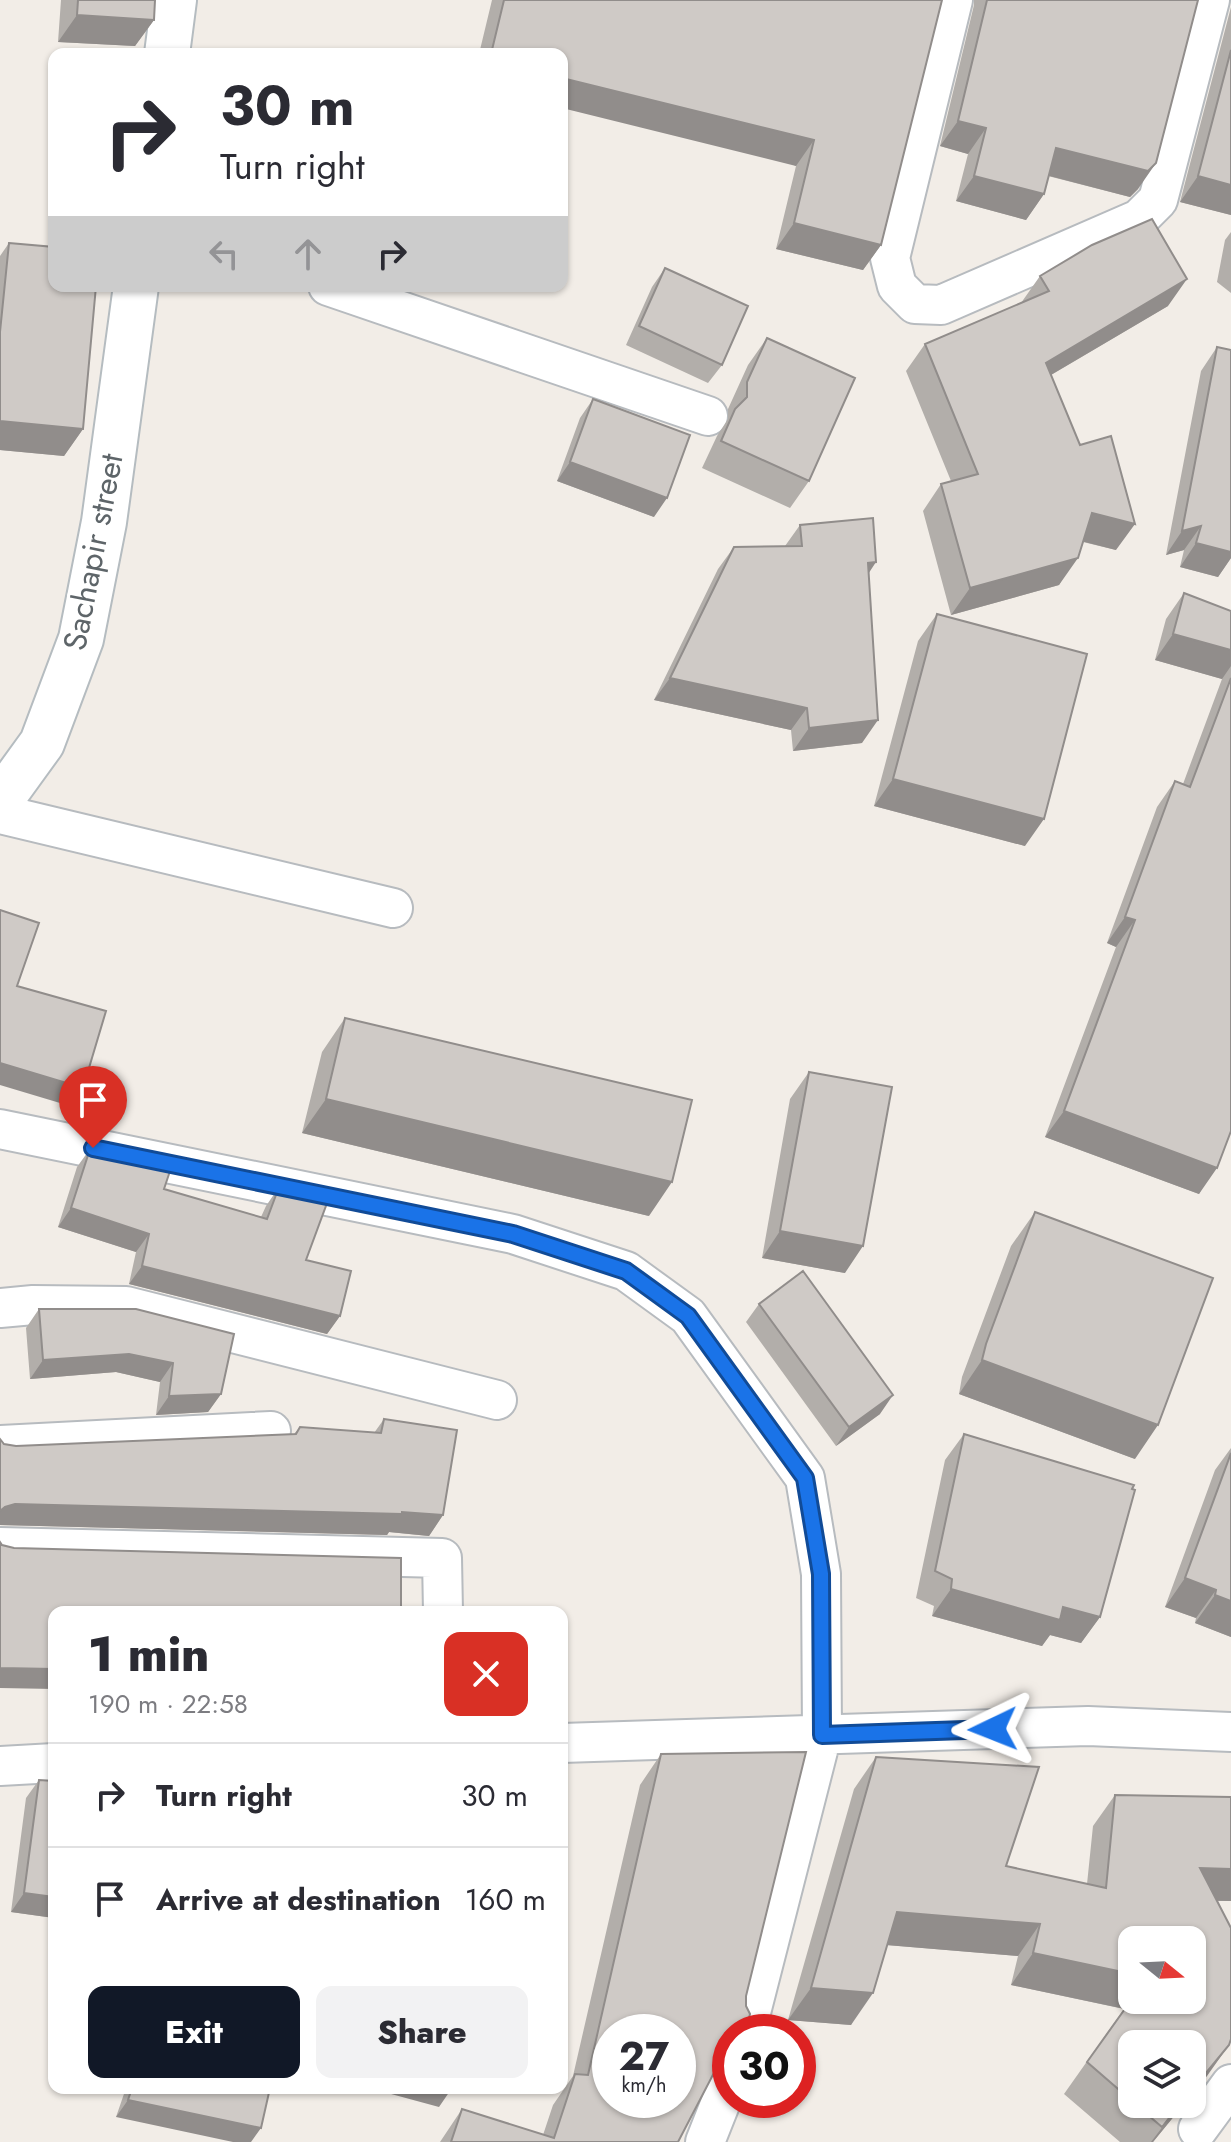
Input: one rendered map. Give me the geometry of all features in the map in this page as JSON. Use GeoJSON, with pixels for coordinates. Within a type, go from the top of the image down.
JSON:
{"type":"FeatureCollection","features":[{"type":"Feature","properties":{"kind":"street"},"geometry":{"type":"LineString","coordinates":[[168,48],[174,0]]}},
{"type":"Feature","properties":{"kind":"street"},"geometry":{"type":"LineString","coordinates":[[953,0],[890,258],[897,286],[915,304],[941,305],[1139,219],[1158,200],[1210,0]]}},
{"type":"Feature","properties":{"kind":"street","name":"Sachapir street"},"geometry":{"type":"LineString","coordinates":[[0,801],[42,743],[81,639],[104,522],[135,292]]}},
{"type":"Feature","properties":{"kind":"street"},"geometry":{"type":"LineString","coordinates":[[346,292],[708,416]]}},
{"type":"Feature","properties":{"kind":"street"},"geometry":{"type":"LineString","coordinates":[[0,814],[393,908]]}},
{"type":"Feature","properties":{"kind":"street"},"geometry":{"type":"LineString","coordinates":[[0,1129],[513,1234],[626,1271],[688,1316],[805,1478],[821,1574],[822,1735],[751,2014]]}},
{"type":"Feature","properties":{"kind":"street"},"geometry":{"type":"LineString","coordinates":[[0,1308],[33,1305],[126,1306],[497,1400]]}},
{"type":"Feature","properties":{"kind":"street"},"geometry":{"type":"LineString","coordinates":[[0,1445],[271,1431]]}},
{"type":"Feature","properties":{"kind":"street"},"geometry":{"type":"LineString","coordinates":[[0,1547],[442,1558],[443,1606]]}},
{"type":"Feature","properties":{"kind":"street"},"geometry":{"type":"LineString","coordinates":[[568,1743],[1088,1726],[1231,1732]]}},
{"type":"Feature","properties":{"kind":"street"},"geometry":{"type":"LineString","coordinates":[[0,1766],[48,1763]]}},
{"type":"Feature","properties":{"kind":"street"},"geometry":{"type":"LineString","coordinates":[[1198,2129],[1231,2084]]}},
{"type":"Feature","properties":{"kind":"street"},"geometry":{"type":"LineString","coordinates":[[705,2142],[715,2118]]}},
{"type":"Feature","properties":{"kind":"building"},"geometry":{"type":"Polygon","coordinates":[[[78,0],[155,0],[154,20],[77,15],[78,0]]]}},
{"type":"Feature","properties":{"kind":"building"},"geometry":{"type":"Polygon","coordinates":[[[504,0],[942,0],[881,245],[794,223],[814,140],[568,79],[568,48],[492,48],[504,0]]]}},
{"type":"Feature","properties":{"kind":"building"},"geometry":{"type":"Polygon","coordinates":[[[987,0],[1198,0],[1156,163],[1148,171],[1056,148],[1044,194],[974,176],[986,128],[958,121],[987,0]]]}},
{"type":"Feature","properties":{"kind":"building"},"geometry":{"type":"Polygon","coordinates":[[[1231,50],[1231,185],[1198,176],[1231,50]]]}},
{"type":"Feature","properties":{"kind":"building"},"geometry":{"type":"Polygon","coordinates":[[[1152,219],[1187,279],[1046,363],[1080,445],[1111,436],[1135,524],[1092,513],[1078,558],[970,588],[941,484],[978,474],[925,344],[1049,291],[1040,276],[1092,245],[1152,219]]]}},
{"type":"Feature","properties":{"kind":"building"},"geometry":{"type":"Polygon","coordinates":[[[9,243],[48,246],[48,292],[95,292],[83,429],[0,421],[0,332],[9,243]]]}},
{"type":"Feature","properties":{"kind":"building"},"geometry":{"type":"Polygon","coordinates":[[[665,268],[748,306],[722,365],[639,326],[665,268]]]}},
{"type":"Feature","properties":{"kind":"building"},"geometry":{"type":"Polygon","coordinates":[[[767,338],[855,378],[809,481],[721,441],[735,409],[747,397],[747,382],[767,338]]]}},
{"type":"Feature","properties":{"kind":"building"},"geometry":{"type":"Polygon","coordinates":[[[1217,347],[1231,350],[1231,552],[1196,543],[1201,526],[1182,531],[1217,347]]]}},
{"type":"Feature","properties":{"kind":"building"},"geometry":{"type":"Polygon","coordinates":[[[593,399],[690,435],[667,498],[570,462],[593,399]]]}},
{"type":"Feature","properties":{"kind":"building"},"geometry":{"type":"Polygon","coordinates":[[[873,518],[876,562],[868,563],[878,720],[809,728],[807,708],[670,678],[734,547],[802,546],[800,525],[873,518]]]}},
{"type":"Feature","properties":{"kind":"building"},"geometry":{"type":"Polygon","coordinates":[[[1184,593],[1231,611],[1231,650],[1173,634],[1184,593]]]}},
{"type":"Feature","properties":{"kind":"building"},"geometry":{"type":"Polygon","coordinates":[[[937,614],[1087,654],[1044,819],[893,779],[937,614]]]}},
{"type":"Feature","properties":{"kind":"building"},"geometry":{"type":"Polygon","coordinates":[[[1231,678],[1231,1131],[1217,1168],[1064,1111],[1135,920],[1125,917],[1175,781],[1190,787],[1231,678]]]}},
{"type":"Feature","properties":{"kind":"building"},"geometry":{"type":"Polygon","coordinates":[[[0,910],[39,923],[17,986],[106,1011],[83,1088],[0,1063],[0,910]]]}},
{"type":"Feature","properties":{"kind":"building"},"geometry":{"type":"Polygon","coordinates":[[[345,1018],[692,1100],[672,1182],[326,1099],[345,1018]]]}},
{"type":"Feature","properties":{"kind":"building"},"geometry":{"type":"Polygon","coordinates":[[[809,1072],[892,1087],[863,1246],[780,1231],[809,1072]]]}},
{"type":"Feature","properties":{"kind":"building"},"geometry":{"type":"Polygon","coordinates":[[[90,1149],[122,1155],[170,1171],[164,1189],[267,1219],[279,1187],[327,1203],[306,1260],[351,1271],[340,1316],[142,1266],[149,1234],[71,1208],[90,1149]]]}},
{"type":"Feature","properties":{"kind":"building"},"geometry":{"type":"Polygon","coordinates":[[[1035,1212],[1213,1278],[1158,1425],[982,1360],[1035,1212]]]}},
{"type":"Feature","properties":{"kind":"building"},"geometry":{"type":"Polygon","coordinates":[[[803,1271],[893,1395],[849,1427],[759,1304],[803,1271]]]}},
{"type":"Feature","properties":{"kind":"building"},"geometry":{"type":"Polygon","coordinates":[[[39,1309],[136,1309],[234,1334],[221,1394],[169,1396],[173,1363],[129,1354],[43,1360],[39,1309]]]}},
{"type":"Feature","properties":{"kind":"building"},"geometry":{"type":"Polygon","coordinates":[[[384,1419],[457,1430],[443,1515],[15,1504],[0,1511],[0,1439],[4,1444],[16,1446],[296,1434],[300,1427],[381,1433],[384,1419]]]}},
{"type":"Feature","properties":{"kind":"building"},"geometry":{"type":"Polygon","coordinates":[[[964,1434],[1134,1485],[1100,1617],[1063,1607],[1060,1620],[951,1589],[952,1579],[935,1571],[964,1434]]]}},
{"type":"Feature","properties":{"kind":"building"},"geometry":{"type":"Polygon","coordinates":[[[1231,1453],[1231,1601],[1215,1595],[1216,1590],[1185,1578],[1231,1453]]]}},
{"type":"Feature","properties":{"kind":"building"},"geometry":{"type":"Polygon","coordinates":[[[0,1542],[14,1548],[401,1558],[401,1606],[48,1606],[48,1669],[0,1668],[0,1542]]]}},
{"type":"Feature","properties":{"kind":"building"},"geometry":{"type":"Polygon","coordinates":[[[806,1752],[746,1996],[750,2014],[712,2014],[712,2077],[696,2107],[696,2014],[602,2014],[661,1754],[806,1752]]]}},
{"type":"Feature","properties":{"kind":"building"},"geometry":{"type":"Polygon","coordinates":[[[876,1757],[1039,1767],[1006,1866],[1106,1888],[1115,1795],[1231,1797],[1231,1869],[1200,1868],[1231,1928],[1231,2039],[1206,2073],[1206,2030],[1118,2030],[1118,2089],[1087,2062],[1121,2014],[1206,2014],[1206,1926],[1118,1926],[1118,1971],[1033,1953],[1040,1924],[897,1912],[873,1993],[811,1988],[876,1757]]]}},
{"type":"Feature","properties":{"kind":"building"},"geometry":{"type":"Polygon","coordinates":[[[39,1780],[48,1781],[48,1896],[24,1893],[39,1780]]]}},
{"type":"Feature","properties":{"kind":"building"},"geometry":{"type":"Polygon","coordinates":[[[592,2057],[592,2118],[690,2118],[678,2142],[451,2142],[462,2109],[554,2138],[575,2074],[588,2075],[592,2057]]]}},
{"type":"Feature","properties":{"kind":"building"},"geometry":{"type":"Polygon","coordinates":[[[130,2094],[269,2094],[261,2128],[128,2100],[130,2094]]]}},
{"type":"Feature","properties":{"kind":"building"},"geometry":{"type":"Polygon","coordinates":[[[1151,2118],[1169,2118],[1162,2127],[1151,2118]]]}},
{"type":"Feature","properties":{"kind":"route"},"geometry":{"type":"LineString","coordinates":[[93,1148],[513,1234],[626,1271],[688,1316],[805,1478],[821,1574],[822,1735],[993,1729]]}}]}
